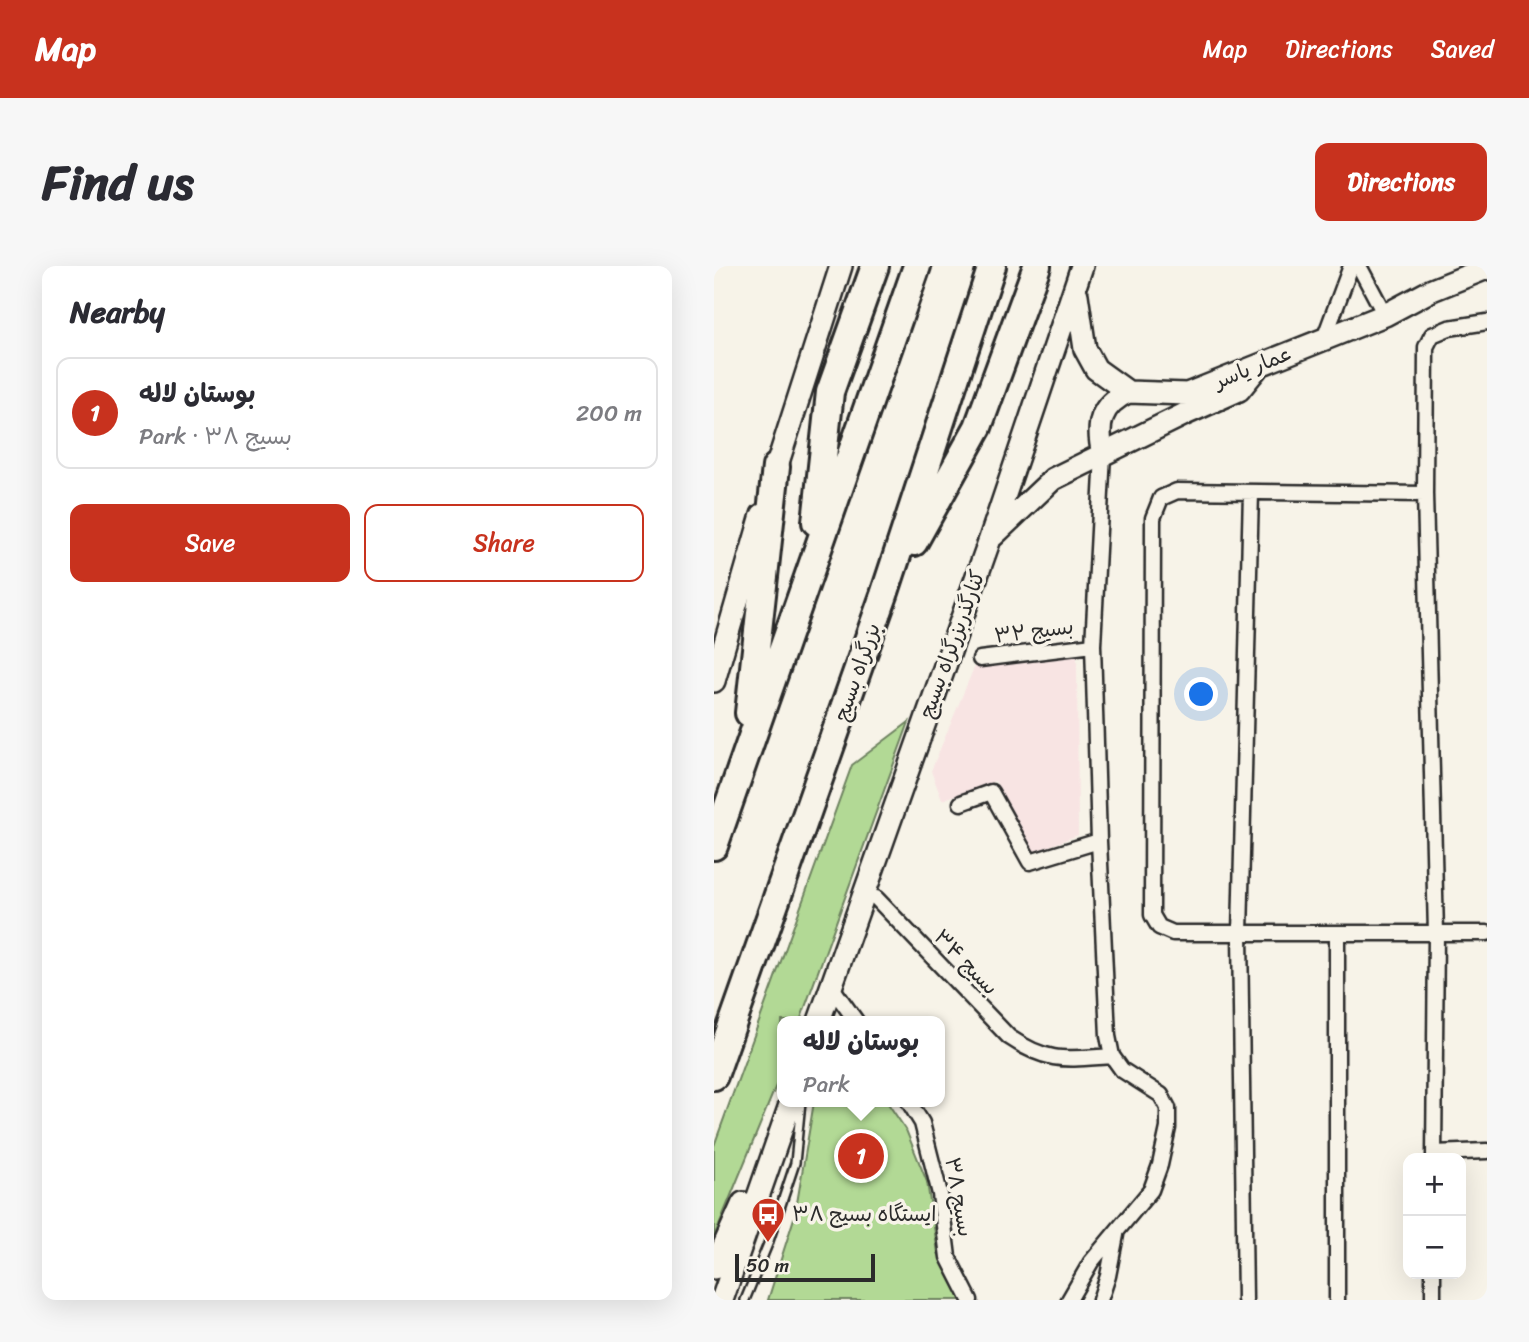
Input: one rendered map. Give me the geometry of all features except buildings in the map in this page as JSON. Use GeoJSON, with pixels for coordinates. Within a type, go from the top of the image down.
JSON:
{"type":"FeatureCollection","features":[{"type":"Feature","properties":{"kind":"highway"},"geometry":{"type":"LineString","coordinates":[[810,571],[830,392],[875,266]]}},
{"type":"Feature","properties":{"kind":"highway"},"geometry":{"type":"LineString","coordinates":[[714,846],[918,266]]}},
{"type":"Feature","properties":{"kind":"highway","name":"بزرگراه بسیج"},"geometry":{"type":"LineString","coordinates":[[714,1076],[884,595],[992,266]]}},
{"type":"Feature","properties":{"kind":"highway"},"geometry":{"type":"LineString","coordinates":[[884,595],[978,427],[1037,266]]}},
{"type":"Feature","properties":{"kind":"highway"},"geometry":{"type":"LineString","coordinates":[[744,760],[776,467]]}},
{"type":"Feature","properties":{"kind":"main road"},"geometry":{"type":"LineString","coordinates":[[715,671],[776,467],[841,266]]}},
{"type":"Feature","properties":{"kind":"main road","name":"کنارگذربزرگراه بسیج"},"geometry":{"type":"LineString","coordinates":[[820,1016],[990,539],[1082,266]]}},
{"type":"Feature","properties":{"kind":"main road","name":"عمار یاسر"},"geometry":{"type":"LineString","coordinates":[[1128,392],[1188,394],[1385,315],[1432,290],[1487,268]]}},
{"type":"Feature","properties":{"kind":"main road"},"geometry":{"type":"LineString","coordinates":[[1076,288],[1084,349],[1096,369],[1128,392],[1113,399],[1101,419],[1098,436],[1103,454]]}},
{"type":"Feature","properties":{"kind":"main road"},"geometry":{"type":"LineString","coordinates":[[990,539],[1053,479],[1239,390],[1261,364]]}},
{"type":"Feature","properties":{"kind":"main road"},"geometry":{"type":"LineString","coordinates":[[714,1268],[787,1107]]}},
{"type":"Feature","properties":{"kind":"main road"},"geometry":{"type":"LineString","coordinates":[[722,1300],[787,1107]]}},
{"type":"Feature","properties":{"kind":"street"},"geometry":{"type":"LineString","coordinates":[[1324,340],[1351,266]]}},
{"type":"Feature","properties":{"kind":"street"},"geometry":{"type":"LineString","coordinates":[[1359,266],[1385,315]]}},
{"type":"Feature","properties":{"kind":"street"},"geometry":{"type":"LineString","coordinates":[[1434,1153],[1436,933],[1424,494],[1426,347],[1432,335],[1449,328],[1487,322]]}},
{"type":"Feature","properties":{"kind":"street"},"geometry":{"type":"LineString","coordinates":[[1069,1300],[1091,1262],[1151,1190],[1168,1128],[1168,1108],[1161,1095],[1122,1070],[1112,1056],[1108,1036],[1098,841],[1093,645],[1103,454]]}},
{"type":"Feature","properties":{"kind":"street"},"geometry":{"type":"LineString","coordinates":[[1424,494],[1177,491],[1161,498],[1153,519],[1152,915],[1159,927],[1173,933],[1487,933]]}},
{"type":"Feature","properties":{"kind":"street"},"geometry":{"type":"LineString","coordinates":[[1245,1300],[1240,933],[1251,492]]}},
{"type":"Feature","properties":{"kind":"street","name":"بسیج ۳۲"},"geometry":{"type":"LineString","coordinates":[[980,659],[1093,645]]}},
{"type":"Feature","properties":{"kind":"street"},"geometry":{"type":"LineString","coordinates":[[961,803],[991,792],[1030,862],[1098,841]]}},
{"type":"Feature","properties":{"kind":"street","name":"بسیج ۳۴"},"geometry":{"type":"LineString","coordinates":[[876,898],[1009,1037],[1029,1051],[1060,1060],[1112,1056]]}},
{"type":"Feature","properties":{"kind":"street"},"geometry":{"type":"LineString","coordinates":[[1337,933],[1338,1300]]}},
{"type":"Feature","properties":{"kind":"street"},"geometry":{"type":"LineString","coordinates":[[831,986],[852,1016]]}},
{"type":"Feature","properties":{"kind":"street","name":"بسیج ۳۸"},"geometry":{"type":"LineString","coordinates":[[912,1107],[922,1123],[940,1194],[948,1257],[970,1300]]}},
{"type":"Feature","properties":{"kind":"street"},"geometry":{"type":"LineString","coordinates":[[1460,1153],[1487,1151]]}},
{"type":"Feature","properties":{"kind":"street"},"geometry":{"type":"LineString","coordinates":[[1100,1300],[1108,1276],[1116,1234]]}},
{"type":"Feature","properties":{"kind":"street"},"geometry":{"type":"LineString","coordinates":[[1433,1279],[1433,1300]]}},
{"type":"Feature","properties":{"kind":"lane"},"geometry":{"type":"LineString","coordinates":[[745,1300],[768,1244],[795,1163],[801,1107]]}},
{"type":"Feature","properties":{"kind":"shaded area"},"geometry":{"type":"Polygon","coordinates":[[[1077,654],[1078,835],[1034,852],[995,781],[942,800],[931,771],[975,665],[1077,654]]]}},
{"type":"Feature","properties":{"kind":"green space"},"geometry":{"type":"Polygon","coordinates":[[[909,722],[802,1016],[777,1016],[777,1083],[714,1237],[714,1146],[852,765],[909,722]]]}},
{"type":"Feature","properties":{"kind":"green space"},"geometry":{"type":"Polygon","coordinates":[[[813,1107],[890,1107],[906,1130],[927,1182],[938,1253],[963,1300],[768,1300],[795,1215],[813,1107]]]}},
{"type":"Feature","properties":{"kind":"place","name":"بوستان لاله"},"geometry":{"type":"Point","coordinates":[861,1156]}},
{"type":"Feature","properties":{"kind":"place","name":"ایستگاه بسیج ۳۸"},"geometry":{"type":"Point","coordinates":[768,1244]}}]}
